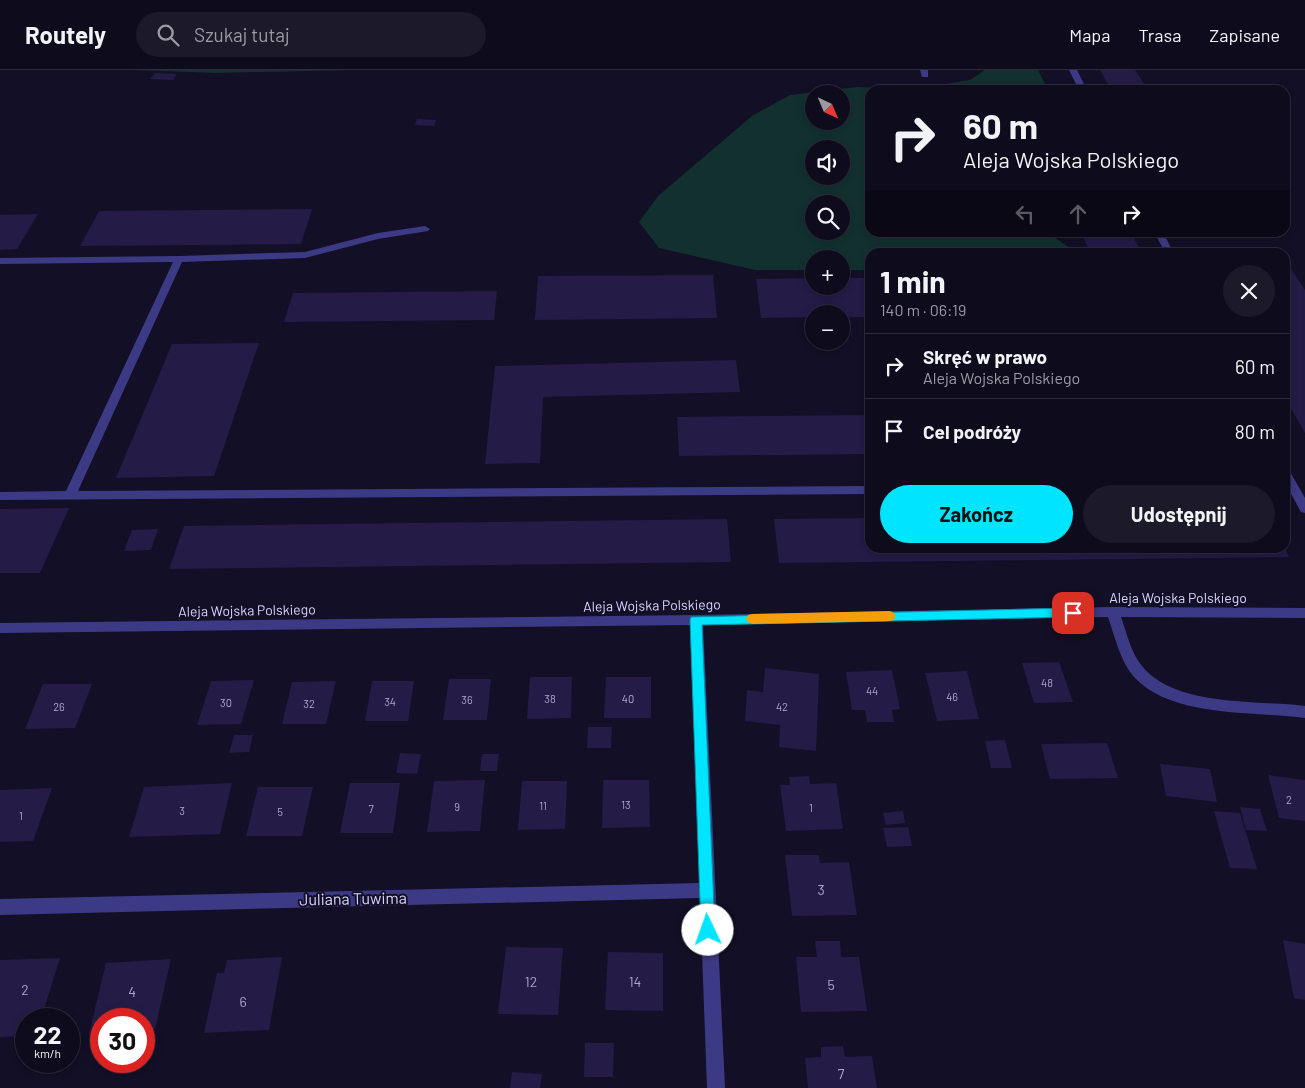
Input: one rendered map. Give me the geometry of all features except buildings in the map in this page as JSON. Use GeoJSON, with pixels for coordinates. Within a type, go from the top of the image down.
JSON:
{"type":"FeatureCollection","features":[{"type":"Feature","properties":{"kind":"street"},"geometry":{"type":"LineString","coordinates":[[1073,70],[1080,85]]}},
{"type":"Feature","properties":{"kind":"street"},"geometry":{"type":"LineString","coordinates":[[0,261],[179,259],[305,255],[378,236],[425,229]]}},
{"type":"Feature","properties":{"kind":"street"},"geometry":{"type":"LineString","coordinates":[[1161,237],[1167,248]]}},
{"type":"Feature","properties":{"kind":"street"},"geometry":{"type":"LineString","coordinates":[[70,495],[179,259]]}},
{"type":"Feature","properties":{"kind":"street"},"geometry":{"type":"LineString","coordinates":[[1290,488],[1305,510]]}},
{"type":"Feature","properties":{"kind":"street"},"geometry":{"type":"LineString","coordinates":[[0,496],[865,490]]}},
{"type":"Feature","properties":{"kind":"street"},"geometry":{"type":"LineString","coordinates":[[1113,612],[1131,662],[1148,683],[1162,692],[1182,698],[1221,704],[1305,712]]}},
{"type":"Feature","properties":{"kind":"street","name":"Aleja Wojska Polskiego"},"geometry":{"type":"LineString","coordinates":[[0,628],[696,620],[1113,612],[1305,613]]}},
{"type":"Feature","properties":{"kind":"street"},"geometry":{"type":"LineString","coordinates":[[696,620],[706,890],[716,1088]]}},
{"type":"Feature","properties":{"kind":"street","name":"Juliana Tuwima"},"geometry":{"type":"LineString","coordinates":[[0,906],[706,890]]}},
{"type":"Feature","properties":{"kind":"green space"},"geometry":{"type":"Polygon","coordinates":[[[135,70],[350,70],[216,73],[135,70]]]}},
{"type":"Feature","properties":{"kind":"green space"},"geometry":{"type":"Polygon","coordinates":[[[985,70],[1038,70],[1046,85],[939,85],[970,80],[985,70]]]}},
{"type":"Feature","properties":{"kind":"green space"},"geometry":{"type":"Polygon","coordinates":[[[865,87],[865,237],[1054,237],[1070,248],[865,248],[865,270],[850,270],[850,250],[805,250],[805,270],[755,270],[659,248],[639,222],[658,196],[752,116],[790,95],[805,93],[805,130],[850,130],[850,88],[865,87]]]}},
{"type":"Feature","properties":{"kind":"slow traffic"},"geometry":{"type":"LineString","coordinates":[[752,619],[890,616]]}},
{"type":"Feature","properties":{"kind":"route"},"geometry":{"type":"LineString","coordinates":[[708,930],[696,620],[1073,613]]}}]}
